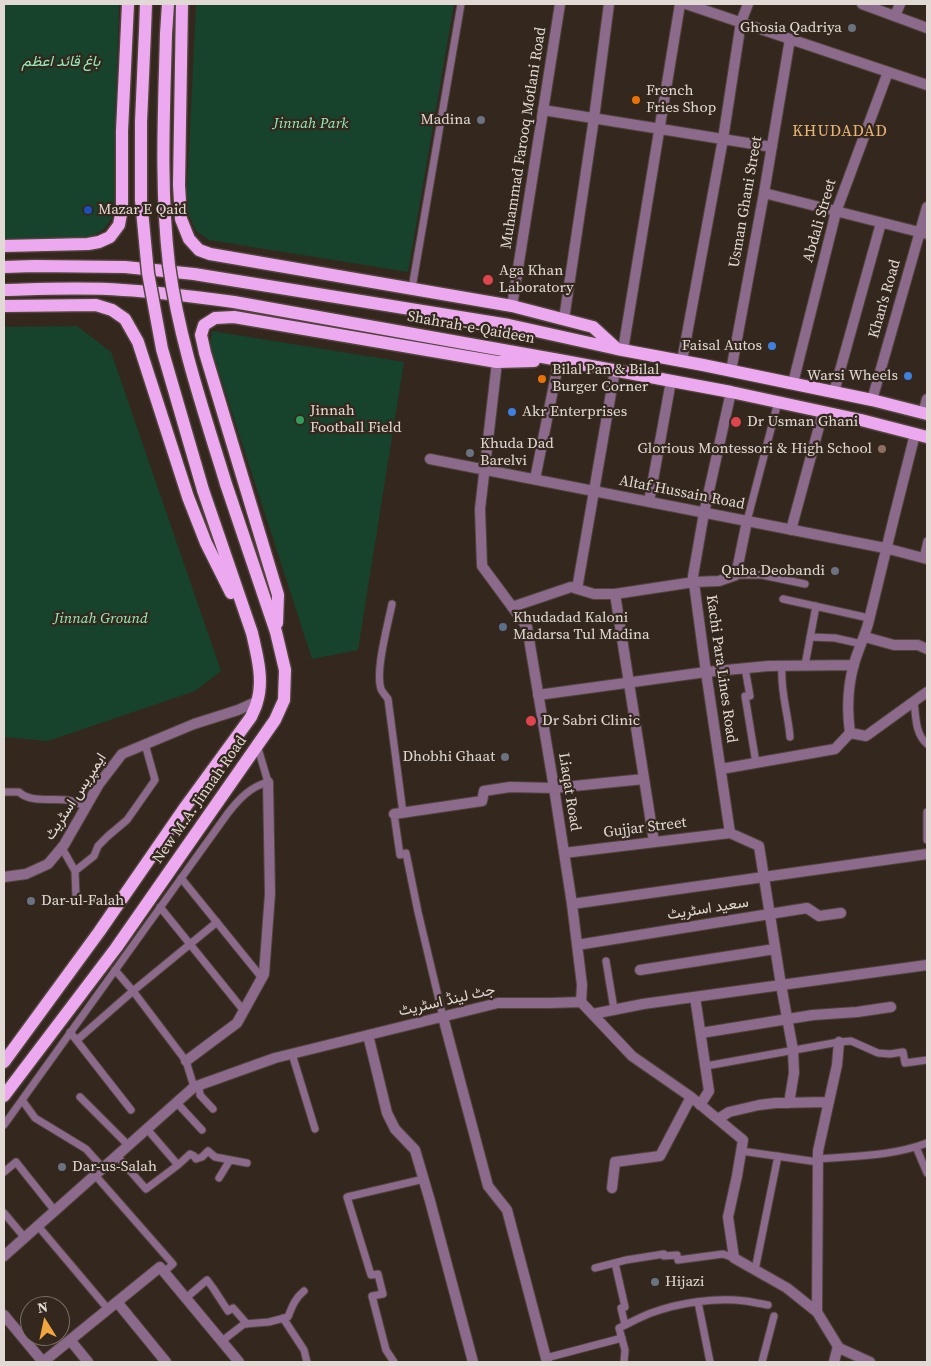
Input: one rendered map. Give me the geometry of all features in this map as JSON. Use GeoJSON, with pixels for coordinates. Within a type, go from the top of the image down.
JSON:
{"type":"FeatureCollection","features":[{"type":"Feature","properties":{"kind":"main road"},"geometry":{"type":"LineString","coordinates":[[4,246],[88,244],[99,242],[110,237],[119,225],[122,208],[122,131],[128,4]]}},
{"type":"Feature","properties":{"kind":"main road","name":"New M.A. Jinnah Road"},"geometry":{"type":"LineString","coordinates":[[4,1062],[251,717],[258,701],[260,682],[252,633],[203,490],[162,348],[148,273],[141,200],[141,122],[146,4]]}},
{"type":"Feature","properties":{"kind":"main road","name":"New M.A. Jinnah Road"},"geometry":{"type":"LineString","coordinates":[[4,1096],[116,948],[275,720],[284,700],[285,670],[276,632],[226,484],[183,342],[169,265],[162,163],[168,4]]}},
{"type":"Feature","properties":{"kind":"main road"},"geometry":{"type":"LineString","coordinates":[[182,4],[179,185],[181,219],[189,239],[199,250],[210,254],[512,306],[593,327],[620,350]]}},
{"type":"Feature","properties":{"kind":"main road","name":"Shahrah-e-Qaideen"},"geometry":{"type":"LineString","coordinates":[[4,267],[125,267],[194,274],[509,325],[620,350],[793,383],[872,400],[925,414]]}},
{"type":"Feature","properties":{"kind":"main road","name":"Shahrah-e-Qaideen"},"geometry":{"type":"LineString","coordinates":[[4,290],[78,288],[195,296],[349,322],[731,392],[861,420],[921,436]]}},
{"type":"Feature","properties":{"kind":"main road"},"geometry":{"type":"LineString","coordinates":[[4,306],[96,305],[112,310],[125,319],[138,342],[188,497],[206,542],[252,633]]}},
{"type":"Feature","properties":{"kind":"main road"},"geometry":{"type":"LineString","coordinates":[[276,632],[278,595],[205,353],[201,335],[204,325],[215,318],[234,317],[497,362],[559,360]]}},
{"type":"Feature","properties":{"kind":"street","name":"Muhammad Farooq Motlani Road"},"geometry":{"type":"LineString","coordinates":[[512,306],[560,4]]}},
{"type":"Feature","properties":{"kind":"street"},"geometry":{"type":"LineString","coordinates":[[564,319],[609,4]]}},
{"type":"Feature","properties":{"kind":"street"},"geometry":{"type":"LineString","coordinates":[[620,350],[680,4]]}},
{"type":"Feature","properties":{"kind":"street"},"geometry":{"type":"LineString","coordinates":[[686,4],[927,84]]}},
{"type":"Feature","properties":{"kind":"street"},"geometry":{"type":"LineString","coordinates":[[682,361],[723,139],[741,22],[748,4]]}},
{"type":"Feature","properties":{"kind":"street"},"geometry":{"type":"LineString","coordinates":[[862,4],[927,28]]}},
{"type":"Feature","properties":{"kind":"street"},"geometry":{"type":"LineString","coordinates":[[895,16],[900,4]]}},
{"type":"Feature","properties":{"kind":"street","name":"Usman Ghani Street"},"geometry":{"type":"LineString","coordinates":[[730,371],[764,194],[790,39]]}},
{"type":"Feature","properties":{"kind":"street","name":"Abdali Street"},"geometry":{"type":"LineString","coordinates":[[793,383],[836,212],[888,72]]}},
{"type":"Feature","properties":{"kind":"street"},"geometry":{"type":"LineString","coordinates":[[543,110],[772,147]]}},
{"type":"Feature","properties":{"kind":"street"},"geometry":{"type":"LineString","coordinates":[[764,194],[923,233]]}},
{"type":"Feature","properties":{"kind":"street","name":"Khan's Road"},"geometry":{"type":"LineString","coordinates":[[872,400],[923,233],[927,207]]}},
{"type":"Feature","properties":{"kind":"street"},"geometry":{"type":"LineString","coordinates":[[834,392],[881,223]]}},
{"type":"Feature","properties":{"kind":"street"},"geometry":{"type":"LineString","coordinates":[[535,479],[559,360]]}},
{"type":"Feature","properties":{"kind":"street","name":"Liaqat Road"},"geometry":{"type":"LineString","coordinates":[[497,362],[480,509],[482,566],[527,627],[572,904],[582,985],[581,1002]]}},
{"type":"Feature","properties":{"kind":"street"},"geometry":{"type":"LineString","coordinates":[[577,589],[615,370]]}},
{"type":"Feature","properties":{"kind":"street"},"geometry":{"type":"LineString","coordinates":[[649,502],[671,381]]}},
{"type":"Feature","properties":{"kind":"street","name":"Kachi Para Lines Road"},"geometry":{"type":"LineString","coordinates":[[730,833],[693,576],[704,513],[731,392]]}},
{"type":"Feature","properties":{"kind":"street"},"geometry":{"type":"LineString","coordinates":[[925,414],[927,400]]}},
{"type":"Feature","properties":{"kind":"street"},"geometry":{"type":"LineString","coordinates":[[791,530],[823,412]]}},
{"type":"Feature","properties":{"kind":"street"},"geometry":{"type":"LineString","coordinates":[[850,732],[848,719],[849,697],[854,665],[863,641],[885,548],[921,436]]}},
{"type":"Feature","properties":{"kind":"street","name":"Altaf Hussain Road"},"geometry":{"type":"LineString","coordinates":[[430,459],[885,548],[925,558]]}},
{"type":"Feature","properties":{"kind":"street"},"geometry":{"type":"LineString","coordinates":[[512,607],[571,587],[594,594],[615,594],[694,582],[719,582],[736,575],[747,521]]}},
{"type":"Feature","properties":{"kind":"street"},"geometry":{"type":"LineString","coordinates":[[615,594],[654,842]]}},
{"type":"Feature","properties":{"kind":"street"},"geometry":{"type":"LineString","coordinates":[[863,641],[894,646],[918,645],[927,649]]}},
{"type":"Feature","properties":{"kind":"street"},"geometry":{"type":"LineString","coordinates":[[538,694],[745,668],[854,665]]}},
{"type":"Feature","properties":{"kind":"street"},"geometry":{"type":"LineString","coordinates":[[850,732],[866,736],[927,692]]}},
{"type":"Feature","properties":{"kind":"street","name":"ایمپریس اسٹریٹ"},"geometry":{"type":"LineString","coordinates":[[4,877],[26,874],[48,864],[62,848],[99,784],[122,754],[194,724],[238,710],[258,701]]}},
{"type":"Feature","properties":{"kind":"street"},"geometry":{"type":"LineString","coordinates":[[721,769],[835,749],[850,732]]}},
{"type":"Feature","properties":{"kind":"street"},"geometry":{"type":"LineString","coordinates":[[399,813],[482,801],[484,791],[510,787],[554,788],[644,779]]}},
{"type":"Feature","properties":{"kind":"street"},"geometry":{"type":"LineString","coordinates":[[186,1061],[237,1022],[264,974],[270,894],[268,782]]}},
{"type":"Feature","properties":{"kind":"street"},"geometry":{"type":"LineString","coordinates":[[730,833],[759,846],[786,1020],[793,1050],[794,1073],[789,1103]]}},
{"type":"Feature","properties":{"kind":"street","name":"Gujjar Street"},"geometry":{"type":"LineString","coordinates":[[564,853],[730,833]]}},
{"type":"Feature","properties":{"kind":"street"},"geometry":{"type":"LineString","coordinates":[[572,904],[927,854]]}},
{"type":"Feature","properties":{"kind":"street","name":"سعید اسٹریٹ"},"geometry":{"type":"LineString","coordinates":[[577,945],[807,908],[819,916],[841,913]]}},
{"type":"Feature","properties":{"kind":"street"},"geometry":{"type":"LineString","coordinates":[[640,970],[775,949]]}},
{"type":"Feature","properties":{"kind":"street"},"geometry":{"type":"LineString","coordinates":[[593,1014],[614,1009],[927,965]]}},
{"type":"Feature","properties":{"kind":"street"},"geometry":{"type":"LineString","coordinates":[[696,997],[710,1091],[700,1104]]}},
{"type":"Feature","properties":{"kind":"street"},"geometry":{"type":"LineString","coordinates":[[581,1002],[632,1056],[691,1097],[743,1140],[728,1217],[734,1258],[787,1288],[817,1312],[838,1346],[865,1361]]}},
{"type":"Feature","properties":{"kind":"street","name":"جٹ لینڈ اسٹریٹ"},"geometry":{"type":"LineString","coordinates":[[4,1256],[196,1087],[275,1058],[498,1003],[581,1002]]}},
{"type":"Feature","properties":{"kind":"street"},"geometry":{"type":"LineString","coordinates":[[701,1032],[814,1015],[891,1007]]}},
{"type":"Feature","properties":{"kind":"street"},"geometry":{"type":"LineString","coordinates":[[443,1017],[488,1186],[507,1210],[546,1361]]}},
{"type":"Feature","properties":{"kind":"street"},"geometry":{"type":"LineString","coordinates":[[368,1035],[388,1113],[395,1129],[415,1150],[472,1362]]}},
{"type":"Feature","properties":{"kind":"street"},"geometry":{"type":"LineString","coordinates":[[817,1312],[818,1151],[837,1065],[839,1042]]}},
{"type":"Feature","properties":{"kind":"street"},"geometry":{"type":"LineString","coordinates":[[612,1188],[615,1162],[660,1156],[691,1097]]}},
{"type":"Feature","properties":{"kind":"street"},"geometry":{"type":"LineString","coordinates":[[718,1119],[729,1112],[776,1103],[829,1102]]}},
{"type":"Feature","properties":{"kind":"street"},"geometry":{"type":"LineString","coordinates":[[88,1362],[70,1340],[160,1267],[240,1362]]}},
{"type":"Feature","properties":{"kind":"street"},"geometry":{"type":"LineString","coordinates":[[117,1302],[166,1362]]}},
{"type":"Feature","properties":{"kind":"street"},"geometry":{"type":"LineString","coordinates":[[4,1315],[20,1334]]}},
{"type":"Feature","properties":{"kind":"street"},"geometry":{"type":"LineString","coordinates":[[30,1346],[43,1362],[63,1346]]}},
{"type":"Feature","properties":{"kind":"street"},"geometry":{"type":"LineString","coordinates":[[834,1362],[838,1346]]}},
{"type":"Feature","properties":{"kind":"lane"},"geometry":{"type":"LineString","coordinates":[[412,288],[461,4]]}},
{"type":"Feature","properties":{"kind":"lane"},"geometry":{"type":"LineString","coordinates":[[747,521],[778,402]]}},
{"type":"Feature","properties":{"kind":"lane"},"geometry":{"type":"LineString","coordinates":[[925,558],[927,541]]}},
{"type":"Feature","properties":{"kind":"lane"},"geometry":{"type":"LineString","coordinates":[[736,575],[762,574],[805,584]]}},
{"type":"Feature","properties":{"kind":"lane"},"geometry":{"type":"LineString","coordinates":[[783,599],[869,618]]}},
{"type":"Feature","properties":{"kind":"lane"},"geometry":{"type":"LineString","coordinates":[[392,604],[379,668],[381,690],[388,699],[399,813],[400,855],[406,853],[443,1017]]}},
{"type":"Feature","properties":{"kind":"lane"},"geometry":{"type":"LineString","coordinates":[[805,665],[816,606]]}},
{"type":"Feature","properties":{"kind":"lane"},"geometry":{"type":"LineString","coordinates":[[810,637],[863,641]]}},
{"type":"Feature","properties":{"kind":"lane"},"geometry":{"type":"LineString","coordinates":[[782,666],[781,682],[790,737]]}},
{"type":"Feature","properties":{"kind":"lane"},"geometry":{"type":"LineString","coordinates":[[745,668],[750,696],[745,696],[756,763]]}},
{"type":"Feature","properties":{"kind":"lane"},"geometry":{"type":"LineString","coordinates":[[914,702],[919,735],[927,744]]}},
{"type":"Feature","properties":{"kind":"lane"},"geometry":{"type":"LineString","coordinates":[[76,871],[94,856],[98,846],[108,836],[127,820],[155,780],[145,744]]}},
{"type":"Feature","properties":{"kind":"lane"},"geometry":{"type":"LineString","coordinates":[[4,1124],[239,800],[244,794],[268,782],[257,746]]}},
{"type":"Feature","properties":{"kind":"lane"},"geometry":{"type":"LineString","coordinates":[[4,792],[19,792],[24,796],[33,798],[75,801],[86,807]]}},
{"type":"Feature","properties":{"kind":"lane"},"geometry":{"type":"LineString","coordinates":[[927,812],[927,840]]}},
{"type":"Feature","properties":{"kind":"lane"},"geometry":{"type":"LineString","coordinates":[[62,848],[76,871],[76,897]]}},
{"type":"Feature","properties":{"kind":"lane"},"geometry":{"type":"LineString","coordinates":[[181,878],[262,978]]}},
{"type":"Feature","properties":{"kind":"lane"},"geometry":{"type":"LineString","coordinates":[[160,907],[244,1011]]}},
{"type":"Feature","properties":{"kind":"lane"},"geometry":{"type":"LineString","coordinates":[[77,1040],[217,922]]}},
{"type":"Feature","properties":{"kind":"lane"},"geometry":{"type":"LineString","coordinates":[[606,960],[614,1009]]}},
{"type":"Feature","properties":{"kind":"lane"},"geometry":{"type":"LineString","coordinates":[[115,970],[186,1061],[200,1095],[213,1109]]}},
{"type":"Feature","properties":{"kind":"lane"},"geometry":{"type":"LineString","coordinates":[[70,1032],[131,1110]]}},
{"type":"Feature","properties":{"kind":"lane"},"geometry":{"type":"LineString","coordinates":[[706,1066],[851,1041],[878,1053],[903,1052],[905,1063],[927,1060]]}},
{"type":"Feature","properties":{"kind":"lane"},"geometry":{"type":"LineString","coordinates":[[292,1054],[315,1129]]}},
{"type":"Feature","properties":{"kind":"lane"},"geometry":{"type":"LineString","coordinates":[[80,1097],[129,1146]]}},
{"type":"Feature","properties":{"kind":"lane"},"geometry":{"type":"LineString","coordinates":[[22,1100],[35,1118],[86,1149],[99,1172],[173,1264],[164,1272]]}},
{"type":"Feature","properties":{"kind":"lane"},"geometry":{"type":"LineString","coordinates":[[177,1103],[202,1130]]}},
{"type":"Feature","properties":{"kind":"lane"},"geometry":{"type":"LineString","coordinates":[[147,1129],[178,1165]]}},
{"type":"Feature","properties":{"kind":"lane"},"geometry":{"type":"LineString","coordinates":[[741,1151],[818,1161],[880,1153],[916,1147],[927,1143]]}},
{"type":"Feature","properties":{"kind":"lane"},"geometry":{"type":"LineString","coordinates":[[916,1147],[927,1173]]}},
{"type":"Feature","properties":{"kind":"lane"},"geometry":{"type":"LineString","coordinates":[[117,1156],[146,1189],[190,1154],[196,1159],[202,1157],[208,1151],[216,1157],[247,1163]]}},
{"type":"Feature","properties":{"kind":"lane"},"geometry":{"type":"LineString","coordinates":[[755,1270],[778,1156]]}},
{"type":"Feature","properties":{"kind":"lane"},"geometry":{"type":"LineString","coordinates":[[219,1178],[230,1160]]}},
{"type":"Feature","properties":{"kind":"lane"},"geometry":{"type":"LineString","coordinates":[[4,1172],[16,1162],[55,1211]]}},
{"type":"Feature","properties":{"kind":"lane"},"geometry":{"type":"LineString","coordinates":[[394,1362],[386,1350],[372,1296],[383,1294],[378,1274],[371,1275],[347,1197],[424,1179]]}},
{"type":"Feature","properties":{"kind":"lane"},"geometry":{"type":"LineString","coordinates":[[4,1213],[25,1238]]}},
{"type":"Feature","properties":{"kind":"lane"},"geometry":{"type":"LineString","coordinates":[[38,1226],[108,1309]]}},
{"type":"Feature","properties":{"kind":"lane"},"geometry":{"type":"LineString","coordinates":[[595,1268],[664,1254],[664,1256],[677,1255],[678,1260],[722,1254],[734,1258]]}},
{"type":"Feature","properties":{"kind":"lane"},"geometry":{"type":"LineString","coordinates":[[615,1263],[625,1307],[621,1308],[624,1325]]}},
{"type":"Feature","properties":{"kind":"lane"},"geometry":{"type":"LineString","coordinates":[[186,1298],[207,1280],[228,1311],[232,1308],[247,1324]]}},
{"type":"Feature","properties":{"kind":"lane"},"geometry":{"type":"LineString","coordinates":[[222,1341],[238,1328],[247,1324],[269,1322],[288,1316],[294,1301],[304,1291]]}},
{"type":"Feature","properties":{"kind":"lane"},"geometry":{"type":"LineString","coordinates":[[624,1362],[626,1350],[619,1328],[650,1313],[698,1302],[724,1300],[768,1305]]}},
{"type":"Feature","properties":{"kind":"lane"},"geometry":{"type":"LineString","coordinates":[[698,1302],[710,1362]]}},
{"type":"Feature","properties":{"kind":"lane"},"geometry":{"type":"LineString","coordinates":[[762,1362],[774,1316]]}},
{"type":"Feature","properties":{"kind":"lane"},"geometry":{"type":"LineString","coordinates":[[284,1318],[304,1350],[307,1362]]}},
{"type":"Feature","properties":{"kind":"lane"},"geometry":{"type":"LineString","coordinates":[[546,1361],[622,1338]]}},
{"type":"Feature","properties":{"kind":"green space","name":"باغ قائد اعظم"},"geometry":{"type":"Polygon","coordinates":[[[4,4],[119,4],[114,201],[112,218],[103,230],[92,236],[81,238],[4,239],[4,4]]]}},
{"type":"Feature","properties":{"kind":"green space","name":"Jinnah Park"},"geometry":{"type":"Polygon","coordinates":[[[196,4],[454,4],[408,272],[209,240],[196,231],[188,213],[187,190],[196,4]]]}},
{"type":"Feature","properties":{"kind":"green space","name":"Jinnah Ground"},"geometry":{"type":"Polygon","coordinates":[[[77,326],[111,352],[221,671],[195,691],[48,741],[4,737],[4,327],[77,326]]]}},
{"type":"Feature","properties":{"kind":"green space"},"geometry":{"type":"Polygon","coordinates":[[[212,331],[404,362],[358,650],[312,659],[210,348],[212,331]]]}},
{"type":"Feature","properties":{"kind":"place","name":"Ghosia Qadriya"},"geometry":{"type":"Point","coordinates":[852,28]}},
{"type":"Feature","properties":{"kind":"place","name":"French Fries Shop"},"geometry":{"type":"Point","coordinates":[636,100]}},
{"type":"Feature","properties":{"kind":"place","name":"Madina"},"geometry":{"type":"Point","coordinates":[481,120]}},
{"type":"Feature","properties":{"kind":"place","name":"Mazar E Qaid"},"geometry":{"type":"Point","coordinates":[88,210]}},
{"type":"Feature","properties":{"kind":"place","name":"Aga Khan Laboratory"},"geometry":{"type":"Point","coordinates":[488,280]}},
{"type":"Feature","properties":{"kind":"place","name":"Faisal Autos"},"geometry":{"type":"Point","coordinates":[772,346]}},
{"type":"Feature","properties":{"kind":"place","name":"Warsi Wheels"},"geometry":{"type":"Point","coordinates":[908,376]}},
{"type":"Feature","properties":{"kind":"place","name":"Bilal Pan & Bilal Burger Corner"},"geometry":{"type":"Point","coordinates":[542,379]}},
{"type":"Feature","properties":{"kind":"place","name":"Akr Enterprises"},"geometry":{"type":"Point","coordinates":[512,412]}},
{"type":"Feature","properties":{"kind":"place","name":"Jinnah Football Field"},"geometry":{"type":"Point","coordinates":[300,420]}},
{"type":"Feature","properties":{"kind":"place","name":"Dr Usman Ghani"},"geometry":{"type":"Point","coordinates":[736,422]}},
{"type":"Feature","properties":{"kind":"place","name":"Glorious Montessori & High School"},"geometry":{"type":"Point","coordinates":[882,449]}},
{"type":"Feature","properties":{"kind":"place","name":"Khuda Dad Barelvi"},"geometry":{"type":"Point","coordinates":[470,453]}},
{"type":"Feature","properties":{"kind":"place","name":"Quba Deobandi"},"geometry":{"type":"Point","coordinates":[835,571]}},
{"type":"Feature","properties":{"kind":"place","name":"Khudadad Kaloni Madarsa Tul Madina"},"geometry":{"type":"Point","coordinates":[503,627]}},
{"type":"Feature","properties":{"kind":"place","name":"Dr Sabri Clinic"},"geometry":{"type":"Point","coordinates":[531,721]}},
{"type":"Feature","properties":{"kind":"place","name":"Dhobhi Ghaat"},"geometry":{"type":"Point","coordinates":[505,757]}},
{"type":"Feature","properties":{"kind":"place","name":"Dar-ul-Falah"},"geometry":{"type":"Point","coordinates":[31,901]}},
{"type":"Feature","properties":{"kind":"place","name":"Dar-us-Salah"},"geometry":{"type":"Point","coordinates":[62,1167]}},
{"type":"Feature","properties":{"kind":"place","name":"Hijazi"},"geometry":{"type":"Point","coordinates":[655,1282]}},
{"type":"Feature","properties":{"kind":"district","name":"KHUDADAD"},"geometry":{"type":"Point","coordinates":[840,132]}}]}
